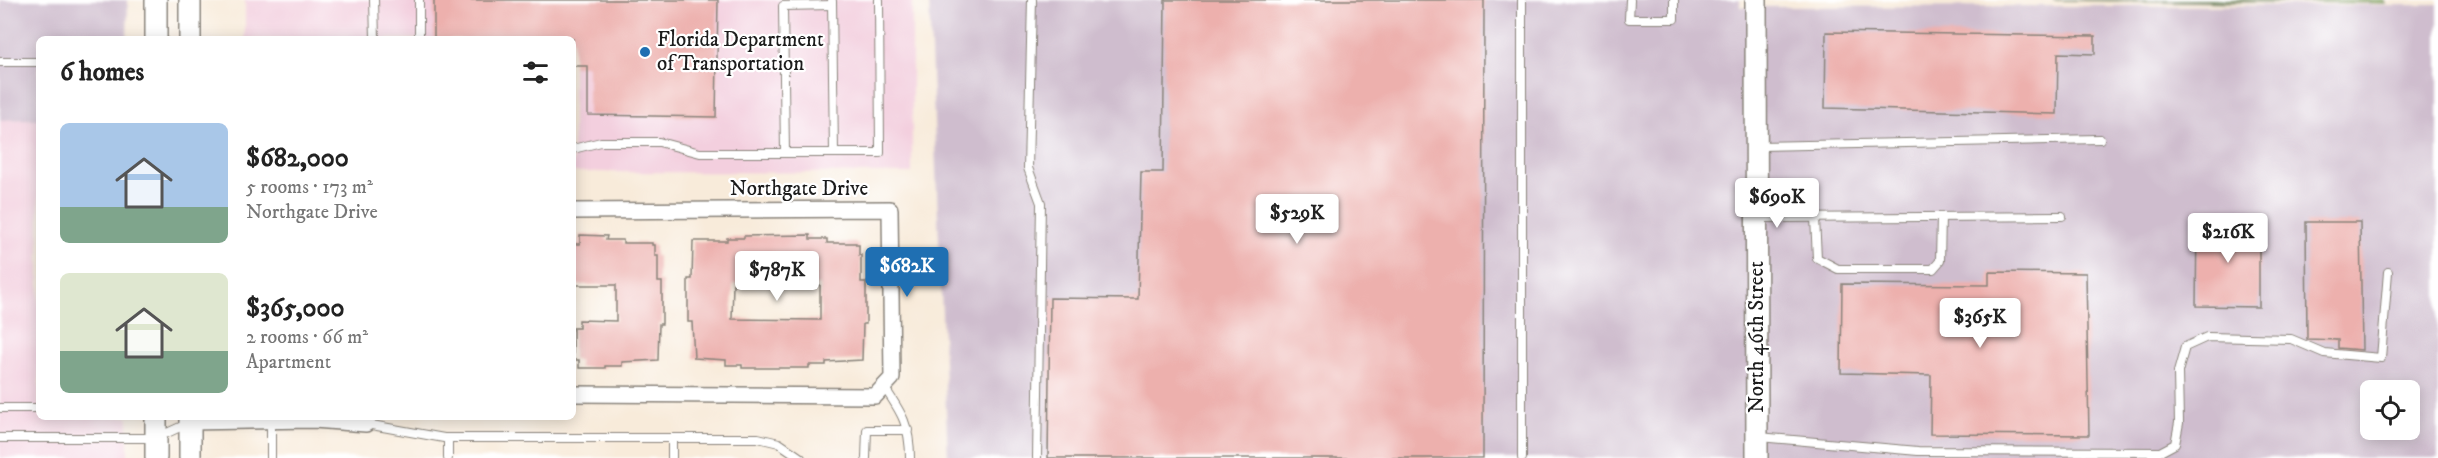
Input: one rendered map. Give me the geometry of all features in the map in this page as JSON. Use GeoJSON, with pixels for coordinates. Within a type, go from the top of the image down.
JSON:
{"type":"FeatureCollection","features":[{"type":"Feature","properties":{"kind":"street"},"geometry":{"type":"LineString","coordinates":[[156,0],[156,36]]}},
{"type":"Feature","properties":{"kind":"street"},"geometry":{"type":"LineString","coordinates":[[190,0],[190,36]]}},
{"type":"Feature","properties":{"kind":"street","name":"North 46th Street"},"geometry":{"type":"LineString","coordinates":[[1756,0],[1757,458]]}},
{"type":"Feature","properties":{"kind":"street","name":"Northgate Drive"},"geometry":{"type":"LineString","coordinates":[[576,211],[890,210],[892,378],[884,387]]}},
{"type":"Feature","properties":{"kind":"street"},"geometry":{"type":"LineString","coordinates":[[576,394],[875,396],[884,387]]}},
{"type":"Feature","properties":{"kind":"street"},"geometry":{"type":"LineString","coordinates":[[186,420],[190,458]]}},
{"type":"Feature","properties":{"kind":"street"},"geometry":{"type":"LineString","coordinates":[[228,420],[367,421]]}},
{"type":"Feature","properties":{"kind":"lane"},"geometry":{"type":"LineString","coordinates":[[374,0],[375,36]]}},
{"type":"Feature","properties":{"kind":"lane"},"geometry":{"type":"LineString","coordinates":[[419,0],[419,36]]}},
{"type":"Feature","properties":{"kind":"lane"},"geometry":{"type":"LineString","coordinates":[[576,148],[601,142],[659,142],[700,153],[880,153],[879,0]]}},
{"type":"Feature","properties":{"kind":"lane"},"geometry":{"type":"LineString","coordinates":[[1032,0],[1028,168],[1041,203],[1037,458]]}},
{"type":"Feature","properties":{"kind":"lane"},"geometry":{"type":"LineString","coordinates":[[1522,0],[1522,458]]}},
{"type":"Feature","properties":{"kind":"lane"},"geometry":{"type":"LineString","coordinates":[[1629,0],[1629,19],[1674,19],[1674,0]]}},
{"type":"Feature","properties":{"kind":"lane"},"geometry":{"type":"LineString","coordinates":[[785,153],[783,6],[832,2],[834,153]]}},
{"type":"Feature","properties":{"kind":"lane"},"geometry":{"type":"LineString","coordinates":[[0,62],[36,62]]}},
{"type":"Feature","properties":{"kind":"lane"},"geometry":{"type":"LineString","coordinates":[[1756,146],[2100,138]]}},
{"type":"Feature","properties":{"kind":"lane"},"geometry":{"type":"LineString","coordinates":[[1758,218],[2062,216]]}},
{"type":"Feature","properties":{"kind":"lane"},"geometry":{"type":"LineString","coordinates":[[1815,218],[1817,258],[1838,269],[1933,269],[1940,261],[1941,217]]}},
{"type":"Feature","properties":{"kind":"lane"},"geometry":{"type":"LineString","coordinates":[[1757,436],[1918,451],[2160,452],[2175,444],[2179,423],[2178,372],[2186,347],[2207,337],[2291,339],[2324,353],[2381,358],[2388,272]]}},
{"type":"Feature","properties":{"kind":"lane"},"geometry":{"type":"LineString","coordinates":[[884,387],[903,415],[908,430],[910,458]]}},
{"type":"Feature","properties":{"kind":"lane"},"geometry":{"type":"LineString","coordinates":[[0,408],[36,408]]}},
{"type":"Feature","properties":{"kind":"lane"},"geometry":{"type":"LineString","coordinates":[[0,438],[156,438],[184,420]]}},
{"type":"Feature","properties":{"kind":"lane"},"geometry":{"type":"LineString","coordinates":[[271,421],[271,458]]}},
{"type":"Feature","properties":{"kind":"lane"},"geometry":{"type":"LineString","coordinates":[[367,421],[448,438],[758,438],[779,443],[801,458]]}},
{"type":"Feature","properties":{"kind":"lane"},"geometry":{"type":"LineString","coordinates":[[867,458],[867,430],[908,430]]}},
{"type":"Feature","properties":{"kind":"lane"},"geometry":{"type":"LineString","coordinates":[[448,438],[448,458]]}},
{"type":"Feature","properties":{"kind":"lane"},"geometry":{"type":"LineString","coordinates":[[672,438],[672,458]]}},
{"type":"Feature","properties":{"kind":"shaded area"},"geometry":{"type":"Polygon","coordinates":[[[0,0],[128,0],[127,36],[36,36],[36,119],[0,120],[0,0]]]}},
{"type":"Feature","properties":{"kind":"shaded area"},"geometry":{"type":"Polygon","coordinates":[[[245,0],[912,0],[912,173],[576,172],[576,36],[245,36],[245,0]]]}},
{"type":"Feature","properties":{"kind":"shaded area"},"geometry":{"type":"Polygon","coordinates":[[[929,0],[1740,0],[1740,7],[2438,5],[2438,458],[948,458],[929,0]]]}},
{"type":"Feature","properties":{"kind":"shaded area"},"geometry":{"type":"Polygon","coordinates":[[[36,119],[36,420],[128,420],[128,458],[0,458],[0,120],[36,119]]]}},
{"type":"Feature","properties":{"kind":"green space"},"geometry":{"type":"Polygon","coordinates":[[[2053,0],[2385,0],[2385,3],[2053,0]]]}},
{"type":"Feature","properties":{"kind":"building","name":"Florida Department of Transportation"},"geometry":{"type":"Polygon","coordinates":[[[434,0],[718,0],[716,117],[588,115],[588,66],[576,66],[576,36],[434,36],[434,0]]]}},
{"type":"Feature","properties":{"kind":"building"},"geometry":{"type":"Polygon","coordinates":[[[1165,0],[1484,0],[1483,458],[1048,458],[1050,298],[1138,299],[1141,172],[1163,172],[1165,0]]]}},
{"type":"Feature","properties":{"kind":"building"},"geometry":{"type":"Polygon","coordinates":[[[1826,32],[2095,36],[2095,54],[2058,53],[2057,114],[1825,108],[1826,32]]]}},
{"type":"Feature","properties":{"kind":"building"},"geometry":{"type":"Polygon","coordinates":[[[2197,221],[2259,221],[2259,307],[2196,306],[2197,221]]]}},
{"type":"Feature","properties":{"kind":"building"},"geometry":{"type":"Polygon","coordinates":[[[2306,222],[2360,222],[2362,350],[2338,348],[2338,340],[2307,339],[2306,222]]]}},
{"type":"Feature","properties":{"kind":"building"},"geometry":{"type":"Polygon","coordinates":[[[580,235],[607,236],[606,240],[655,245],[655,256],[658,256],[658,282],[662,282],[662,324],[659,324],[658,360],[622,362],[622,366],[605,366],[605,368],[579,368],[579,360],[576,360],[576,328],[579,328],[579,320],[616,321],[616,285],[576,285],[576,244],[580,244],[580,235]]]}},
{"type":"Feature","properties":{"kind":"building"},"geometry":{"type":"Polygon","coordinates":[[[810,235],[810,239],[827,239],[827,243],[856,243],[859,245],[861,282],[866,282],[866,324],[863,324],[862,360],[826,362],[826,365],[809,365],[809,368],[742,368],[742,365],[726,365],[726,360],[694,358],[692,322],[688,322],[688,279],[692,279],[693,241],[727,241],[727,238],[744,238],[744,236],[810,235]],[[733,284],[732,319],[820,320],[820,285],[733,284]]]}},
{"type":"Feature","properties":{"kind":"building"},"geometry":{"type":"Polygon","coordinates":[[[1989,272],[2086,273],[2089,435],[1930,434],[1931,375],[1841,373],[1842,284],[1989,285],[1989,272]]]}},
{"type":"Feature","properties":{"kind":"place","name":"Florida Department of Transportation"},"geometry":{"type":"Point","coordinates":[645,52]}}]}
